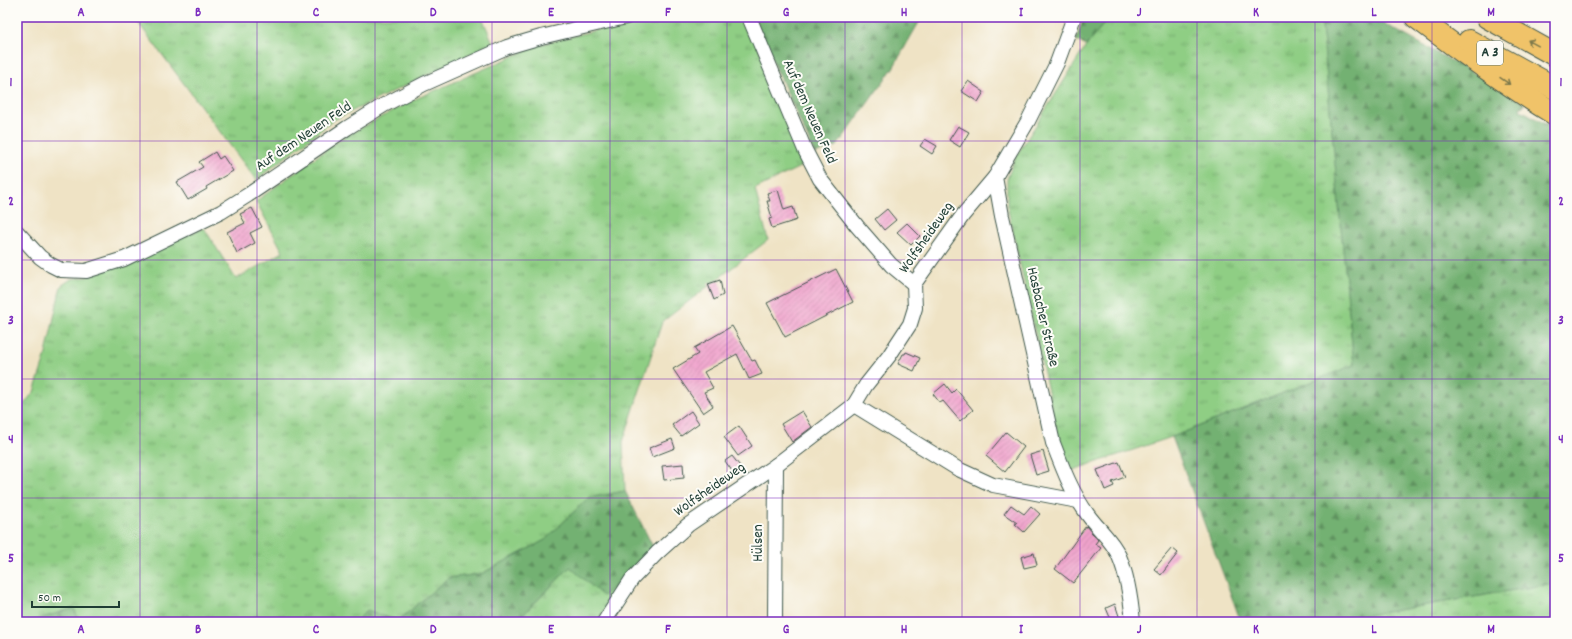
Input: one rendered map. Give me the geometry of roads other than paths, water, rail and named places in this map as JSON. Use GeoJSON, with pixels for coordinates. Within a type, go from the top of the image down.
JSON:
{"type":"FeatureCollection","features":[{"type":"Feature","properties":{"kind":"highway"},"geometry":{"type":"LineString","coordinates":[[1416,17],[1537,104],[1555,114]]}},
{"type":"Feature","properties":{"kind":"highway","name":"A 3"},"geometry":{"type":"LineString","coordinates":[[1426,17],[1555,88]]}},
{"type":"Feature","properties":{"kind":"highway","name":"A 3"},"geometry":{"type":"LineString","coordinates":[[1486,17],[1555,55]]}},
{"type":"Feature","properties":{"kind":"street","name":"Auf dem Neuen Feld"},"geometry":{"type":"LineString","coordinates":[[17,232],[40,257],[61,270],[86,272],[124,259],[226,208],[279,175],[372,112],[424,84],[507,47],[541,37],[626,17]]}},
{"type":"Feature","properties":{"kind":"street","name":"Auf dem Neuen Feld"},"geometry":{"type":"LineString","coordinates":[[749,17],[805,150],[820,179],[881,254],[891,265],[914,284]]}},
{"type":"Feature","properties":{"kind":"street"},"geometry":{"type":"LineString","coordinates":[[996,177],[1028,121],[1057,63],[1074,17]]}},
{"type":"Feature","properties":{"kind":"street","name":"Wolfsheideweg"},"geometry":{"type":"LineString","coordinates":[[604,622],[632,579],[688,525],[776,465],[854,405],[866,385],[889,356],[910,324],[915,308],[914,284],[963,215],[996,177]]}},
{"type":"Feature","properties":{"kind":"street","name":"Hasbacher Straße"},"geometry":{"type":"LineString","coordinates":[[996,177],[1002,216],[1053,444],[1064,473],[1078,501],[1113,545],[1119,555],[1129,590],[1134,622]]}},
{"type":"Feature","properties":{"kind":"street"},"geometry":{"type":"LineString","coordinates":[[854,405],[958,469],[993,485],[1078,501]]}},
{"type":"Feature","properties":{"kind":"street","name":"Hülsen"},"geometry":{"type":"LineString","coordinates":[[775,622],[776,465]]}}]}
